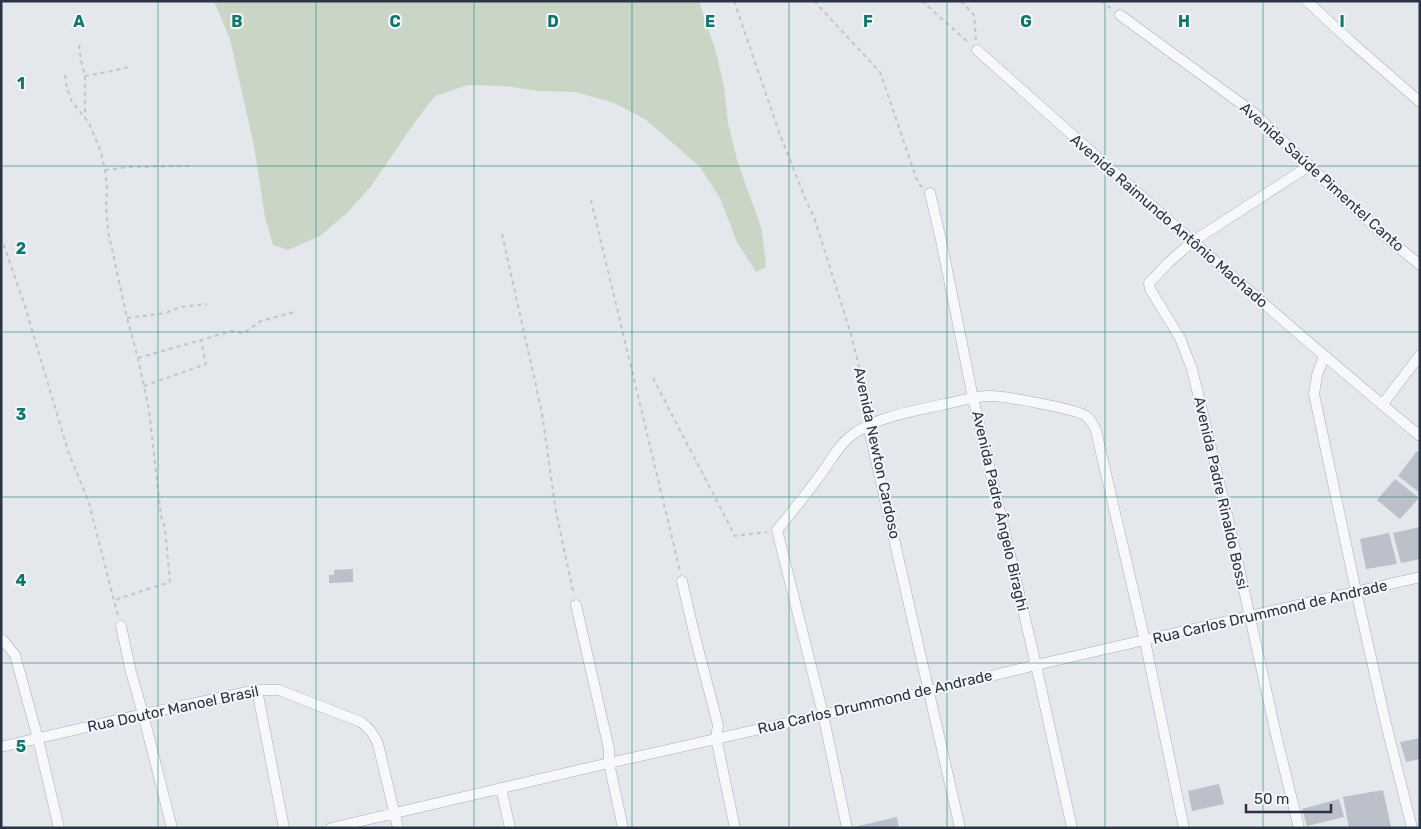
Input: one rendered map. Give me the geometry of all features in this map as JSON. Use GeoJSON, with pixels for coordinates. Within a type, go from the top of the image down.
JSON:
{"type":"FeatureCollection","features":[{"type":"Feature","properties":{"kind":"street"},"geometry":{"type":"LineString","coordinates":[[1307,1],[1420,102]]}},
{"type":"Feature","properties":{"kind":"street","name":"Avenida Saúde Pimentel Canto"},"geometry":{"type":"LineString","coordinates":[[1120,15],[1254,113],[1386,237],[1420,265]]}},
{"type":"Feature","properties":{"kind":"street","name":"Avenida Raimundo Antônio Machado"},"geometry":{"type":"LineString","coordinates":[[976,50],[1324,357],[1420,436]]}},
{"type":"Feature","properties":{"kind":"street"},"geometry":{"type":"LineString","coordinates":[[1192,242],[1309,166]]}},
{"type":"Feature","properties":{"kind":"street","name":"Avenida Padre Ângelo Biraghi"},"geometry":{"type":"LineString","coordinates":[[930,193],[973,398],[1072,828]]}},
{"type":"Feature","properties":{"kind":"street","name":"Avenida Padre Rinaldo Bossi"},"geometry":{"type":"LineString","coordinates":[[1192,242],[1168,263],[1149,283],[1149,287],[1180,338],[1192,369],[1299,828]]}},
{"type":"Feature","properties":{"kind":"street"},"geometry":{"type":"LineString","coordinates":[[1382,405],[1420,355]]}},
{"type":"Feature","properties":{"kind":"street"},"geometry":{"type":"LineString","coordinates":[[1324,357],[1317,374],[1314,394],[1356,591],[1412,828]]}},
{"type":"Feature","properties":{"kind":"street"},"geometry":{"type":"LineString","coordinates":[[847,828],[823,714],[777,530],[851,435],[868,425],[897,416],[989,396],[1066,409],[1085,414],[1091,420],[1096,432],[1145,641],[1184,828]]}},
{"type":"Feature","properties":{"kind":"street","name":"Avenida Newton Cardoso"},"geometry":{"type":"LineString","coordinates":[[868,425],[960,828]]}},
{"type":"Feature","properties":{"kind":"street","name":"Rua Carlos Drummond de Andrade"},"geometry":{"type":"LineString","coordinates":[[331,828],[1356,591],[1420,578]]}},
{"type":"Feature","properties":{"kind":"street"},"geometry":{"type":"LineString","coordinates":[[682,580],[718,726],[716,738],[735,828]]}},
{"type":"Feature","properties":{"kind":"street"},"geometry":{"type":"LineString","coordinates":[[576,605],[609,749],[609,763],[623,828]]}},
{"type":"Feature","properties":{"kind":"street"},"geometry":{"type":"LineString","coordinates":[[121,626],[131,672],[172,828]]}},
{"type":"Feature","properties":{"kind":"street"},"geometry":{"type":"LineString","coordinates":[[3,640],[15,654],[59,828]]}},
{"type":"Feature","properties":{"kind":"street"},"geometry":{"type":"LineString","coordinates":[[256,690],[284,828]]}},
{"type":"Feature","properties":{"kind":"street","name":"Rua Doutor Manoel Brasil"},"geometry":{"type":"LineString","coordinates":[[1,748],[143,714],[256,690],[280,690],[361,722],[369,728],[378,744],[394,813]]}},
{"type":"Feature","properties":{"kind":"street"},"geometry":{"type":"LineString","coordinates":[[501,788],[510,828]]}},
{"type":"Feature","properties":{"kind":"street"},"geometry":{"type":"LineString","coordinates":[[394,813],[398,828]]}},
{"type":"Feature","properties":{"kind":"path","name":"Avenida Newton Cardoso"},"geometry":{"type":"LineString","coordinates":[[734,1],[779,132],[814,216],[850,331],[871,412],[868,425]]}},
{"type":"Feature","properties":{"kind":"path"},"geometry":{"type":"LineString","coordinates":[[814,1],[880,72],[918,182],[930,193]]}},
{"type":"Feature","properties":{"kind":"path"},"geometry":{"type":"LineString","coordinates":[[922,1],[976,50]]}},
{"type":"Feature","properties":{"kind":"path"},"geometry":{"type":"LineString","coordinates":[[961,1],[974,15],[976,50]]}},
{"type":"Feature","properties":{"kind":"path"},"geometry":{"type":"LineString","coordinates":[[1101,1],[1120,15]]}},
{"type":"Feature","properties":{"kind":"path"},"geometry":{"type":"LineString","coordinates":[[79,45],[80,60],[85,76],[85,119]]}},
{"type":"Feature","properties":{"kind":"path"},"geometry":{"type":"LineString","coordinates":[[85,76],[129,67]]}},
{"type":"Feature","properties":{"kind":"path"},"geometry":{"type":"LineString","coordinates":[[65,76],[72,102],[89,124],[101,152],[105,170],[108,231],[149,410],[161,516],[165,528],[170,582],[114,600]]}},
{"type":"Feature","properties":{"kind":"path"},"geometry":{"type":"LineString","coordinates":[[105,170],[130,167],[189,166]]}},
{"type":"Feature","properties":{"kind":"path"},"geometry":{"type":"LineString","coordinates":[[591,200],[682,580]]}},
{"type":"Feature","properties":{"kind":"path"},"geometry":{"type":"LineString","coordinates":[[502,234],[542,413],[556,512],[576,605]]}},
{"type":"Feature","properties":{"kind":"path"},"geometry":{"type":"LineString","coordinates":[[1,237],[68,451],[89,503],[121,626]]}},
{"type":"Feature","properties":{"kind":"path"},"geometry":{"type":"LineString","coordinates":[[127,318],[166,313],[180,307],[207,304]]}},
{"type":"Feature","properties":{"kind":"path"},"geometry":{"type":"LineString","coordinates":[[138,358],[232,331],[244,333],[261,321],[294,312]]}},
{"type":"Feature","properties":{"kind":"path"},"geometry":{"type":"LineString","coordinates":[[144,386],[206,364],[200,340]]}},
{"type":"Feature","properties":{"kind":"path"},"geometry":{"type":"LineString","coordinates":[[653,378],[735,536],[777,530]]}},
{"type":"Feature","properties":{"kind":"green space"},"geometry":{"type":"Polygon","coordinates":[[[213,1],[699,1],[716,52],[724,87],[728,123],[737,160],[762,230],[766,267],[756,272],[737,242],[720,198],[700,167],[645,119],[614,103],[576,92],[539,91],[504,86],[468,85],[435,96],[371,186],[347,213],[320,236],[288,250],[273,245],[265,217],[254,146],[230,39],[213,1]]]}},
{"type":"Feature","properties":{"kind":"building"},"geometry":{"type":"Polygon","coordinates":[[[1417,451],[1420,453],[1420,493],[1398,476],[1417,451]]]}},
{"type":"Feature","properties":{"kind":"building"},"geometry":{"type":"Polygon","coordinates":[[[1395,479],[1419,498],[1400,519],[1377,500],[1395,479]]]}},
{"type":"Feature","properties":{"kind":"building"},"geometry":{"type":"Polygon","coordinates":[[[1420,527],[1420,559],[1401,563],[1393,533],[1420,527]]]}},
{"type":"Feature","properties":{"kind":"building"},"geometry":{"type":"Polygon","coordinates":[[[1389,533],[1397,564],[1366,569],[1360,539],[1389,533]]]}},
{"type":"Feature","properties":{"kind":"building"},"geometry":{"type":"Polygon","coordinates":[[[353,569],[353,582],[329,583],[329,575],[334,575],[334,570],[353,569]]]}},
{"type":"Feature","properties":{"kind":"building"},"geometry":{"type":"Polygon","coordinates":[[[1420,738],[1420,759],[1406,762],[1400,742],[1420,738]]]}},
{"type":"Feature","properties":{"kind":"building"},"geometry":{"type":"Polygon","coordinates":[[[1219,784],[1224,804],[1192,811],[1188,791],[1219,784]]]}},
{"type":"Feature","properties":{"kind":"building"},"geometry":{"type":"Polygon","coordinates":[[[1383,790],[1391,827],[1349,828],[1343,797],[1383,790]]]}},
{"type":"Feature","properties":{"kind":"building"},"geometry":{"type":"Polygon","coordinates":[[[1339,799],[1344,817],[1307,826],[1302,809],[1339,799]]]}},
{"type":"Feature","properties":{"kind":"building"},"geometry":{"type":"Polygon","coordinates":[[[897,817],[899,828],[854,828],[854,827],[897,817]]]}}]}
